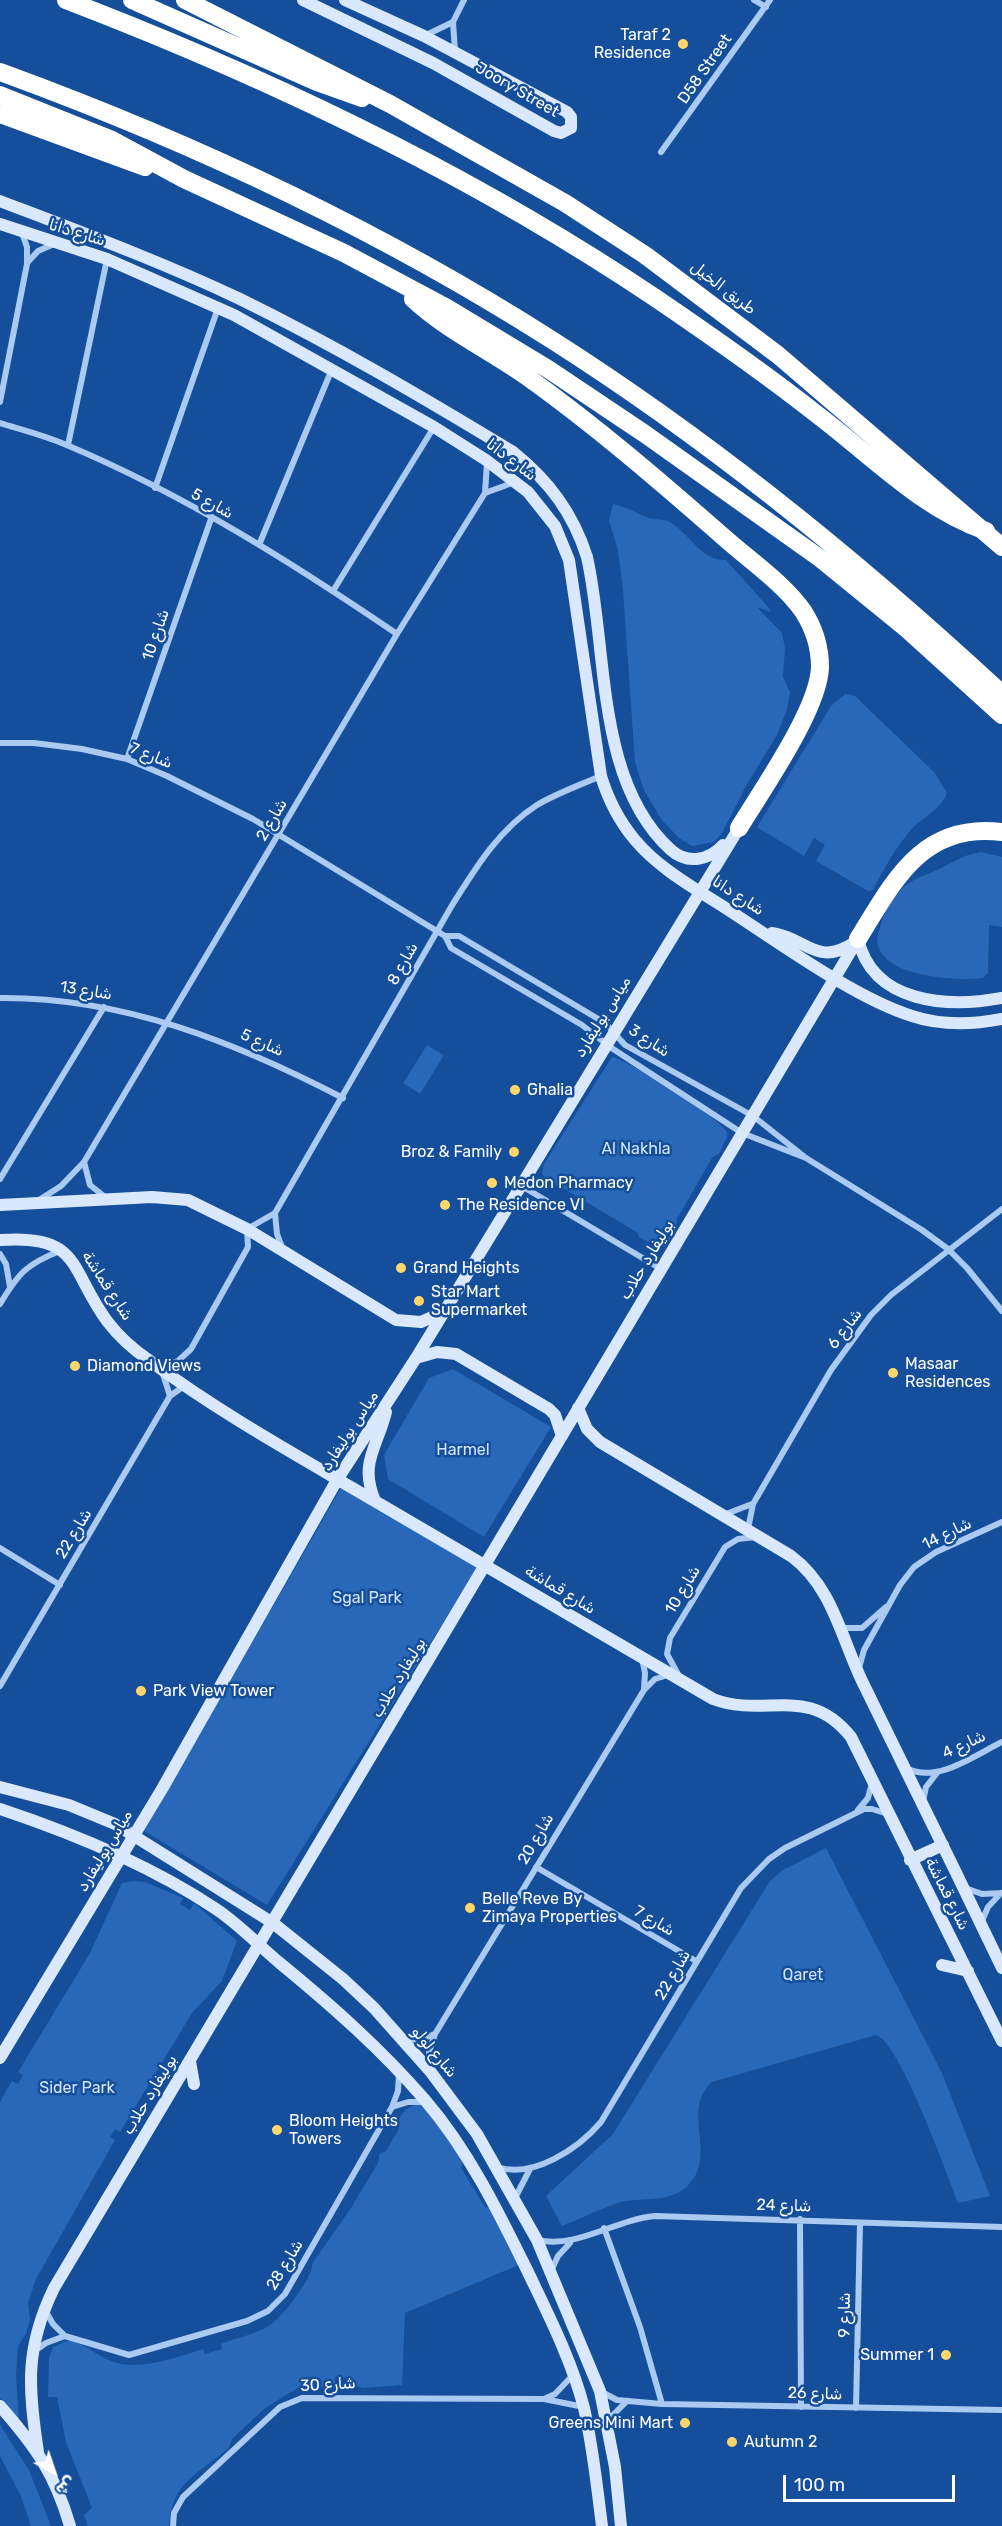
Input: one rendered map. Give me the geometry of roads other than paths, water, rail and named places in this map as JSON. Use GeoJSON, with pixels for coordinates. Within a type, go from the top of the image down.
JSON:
{"type":"FeatureCollection","features":[{"type":"Feature","properties":{"kind":"highway"},"geometry":{"type":"LineString","coordinates":[[66,0],[191,50],[313,104],[426,161],[524,216],[633,284],[729,349],[818,415],[929,504],[956,520],[986,531]]}},
{"type":"Feature","properties":{"kind":"highway"},"geometry":{"type":"LineString","coordinates":[[132,0],[335,89],[390,104]]}},
{"type":"Feature","properties":{"kind":"highway"},"geometry":{"type":"LineString","coordinates":[[185,0],[390,104]]}},
{"type":"Feature","properties":{"kind":"highway"},"geometry":{"type":"LineString","coordinates":[[0,72],[159,134],[277,188],[392,247],[507,312],[602,372],[746,476],[866,572],[1002,694]]}},
{"type":"Feature","properties":{"kind":"highway"},"geometry":{"type":"LineString","coordinates":[[0,95],[101,135],[184,179],[291,227],[396,280],[548,369],[736,497],[864,593],[1002,715]]}},
{"type":"Feature","properties":{"kind":"highway","name":"طريق الخيل"},"geometry":{"type":"LineString","coordinates":[[390,104],[565,203],[681,280],[813,384],[1002,547]]}},
{"type":"Feature","properties":{"kind":"highway"},"geometry":{"type":"LineString","coordinates":[[0,114],[184,179]]}},
{"type":"Feature","properties":{"kind":"highway"},"geometry":{"type":"LineString","coordinates":[[396,280],[426,310],[528,378],[606,437],[739,550],[790,596],[805,614],[818,646],[820,669],[816,692],[807,714],[739,828]]}},
{"type":"Feature","properties":{"kind":"highway"},"geometry":{"type":"LineString","coordinates":[[858,939],[897,876],[924,850],[957,834],[981,831],[1002,832]]}},
{"type":"Feature","properties":{"kind":"street","name":"Joory Street"},"geometry":{"type":"LineString","coordinates":[[303,0],[433,63],[555,131],[561,133],[571,128],[572,117],[567,112],[424,36],[345,0]]}},
{"type":"Feature","properties":{"kind":"street"},"geometry":{"type":"LineString","coordinates":[[455,52],[453,22],[464,0]]}},
{"type":"Feature","properties":{"kind":"street"},"geometry":{"type":"LineString","coordinates":[[754,0],[766,7]]}},
{"type":"Feature","properties":{"kind":"street","name":"D58 Street"},"geometry":{"type":"LineString","coordinates":[[661,152],[770,0]]}},
{"type":"Feature","properties":{"kind":"street"},"geometry":{"type":"LineString","coordinates":[[424,36],[453,22]]}},
{"type":"Feature","properties":{"kind":"street","name":"شارع دانا"},"geometry":{"type":"LineString","coordinates":[[0,201],[125,248],[240,300],[378,373],[513,452],[534,469],[567,509],[579,532],[587,556],[613,734],[623,777],[634,801],[664,843],[685,858],[698,859],[711,855],[739,828]]}},
{"type":"Feature","properties":{"kind":"street","name":"شارع دانا"},"geometry":{"type":"LineString","coordinates":[[0,224],[54,244],[107,259],[219,308],[332,368],[434,427],[518,482],[547,514],[562,539],[569,560],[601,776],[618,817],[635,841],[657,861],[762,932],[836,978],[897,1011],[926,1020],[957,1024],[1002,1019]]}},
{"type":"Feature","properties":{"kind":"street"},"geometry":{"type":"LineString","coordinates":[[0,402],[27,264],[27,247],[21,232]]}},
{"type":"Feature","properties":{"kind":"street"},"geometry":{"type":"LineString","coordinates":[[27,264],[38,251],[54,244]]}},
{"type":"Feature","properties":{"kind":"street"},"geometry":{"type":"LineString","coordinates":[[68,445],[107,259]]}},
{"type":"Feature","properties":{"kind":"street"},"geometry":{"type":"LineString","coordinates":[[155,488],[219,308]]}},
{"type":"Feature","properties":{"kind":"street"},"geometry":{"type":"LineString","coordinates":[[259,545],[332,368]]}},
{"type":"Feature","properties":{"kind":"street","name":"شارع 5"},"geometry":{"type":"LineString","coordinates":[[0,423],[68,445],[155,488],[259,545],[398,634]]}},
{"type":"Feature","properties":{"kind":"street"},"geometry":{"type":"LineString","coordinates":[[333,591],[434,427]]}},
{"type":"Feature","properties":{"kind":"street"},"geometry":{"type":"LineString","coordinates":[[486,460],[485,494],[501,486],[518,482]]}},
{"type":"Feature","properties":{"kind":"street","name":"شارع 2"},"geometry":{"type":"LineString","coordinates":[[33,1203],[62,1186],[84,1162],[398,634],[485,494]]}},
{"type":"Feature","properties":{"kind":"street","name":"شارع 10"},"geometry":{"type":"LineString","coordinates":[[127,759],[211,519]]}},
{"type":"Feature","properties":{"kind":"street","name":"شارع 7"},"geometry":{"type":"LineString","coordinates":[[0,743],[34,743],[82,749],[127,759],[203,794],[280,835]]}},
{"type":"Feature","properties":{"kind":"street","name":"شارع 8"},"geometry":{"type":"LineString","coordinates":[[276,1213],[437,931],[481,860],[507,829],[547,799],[601,776]]}},
{"type":"Feature","properties":{"kind":"street","name":"مياس بوليفارد"},"geometry":{"type":"LineString","coordinates":[[0,2058],[134,1834],[337,1480],[416,1358],[519,1185],[739,828]]}},
{"type":"Feature","properties":{"kind":"street","name":"شارع 3"},"geometry":{"type":"LineString","coordinates":[[280,835],[445,936],[451,948],[582,1025],[606,1044],[742,1133],[806,1158]]}},
{"type":"Feature","properties":{"kind":"street","name":"شارع دانا"},"geometry":{"type":"LineString","coordinates":[[762,932],[778,933],[813,951],[825,953],[843,949],[858,939]]}},
{"type":"Feature","properties":{"kind":"street","name":"شارع 3"},"geometry":{"type":"LineString","coordinates":[[445,936],[459,936],[600,1020],[614,1031],[625,1045],[753,1116],[806,1158],[948,1249]]}},
{"type":"Feature","properties":{"kind":"street"},"geometry":{"type":"LineString","coordinates":[[858,939],[869,967],[882,982],[900,992],[926,999],[957,1002],[1002,998]]}},
{"type":"Feature","properties":{"kind":"street","name":"بوليفارد حلاب"},"geometry":{"type":"LineString","coordinates":[[38,2452],[31,2399],[30,2356],[44,2308],[858,939]]}},
{"type":"Feature","properties":{"kind":"street","name":"شارع 13"},"geometry":{"type":"LineString","coordinates":[[0,998],[65,1000],[104,1006],[166,1024]]}},
{"type":"Feature","properties":{"kind":"street"},"geometry":{"type":"LineString","coordinates":[[0,1179],[104,1006]]}},
{"type":"Feature","properties":{"kind":"street","name":"شارع 5"},"geometry":{"type":"LineString","coordinates":[[166,1024],[257,1055],[343,1098]]}},
{"type":"Feature","properties":{"kind":"street"},"geometry":{"type":"LineString","coordinates":[[84,1162],[85,1174],[90,1185],[98,1194],[109,1199]]}},
{"type":"Feature","properties":{"kind":"street"},"geometry":{"type":"LineString","coordinates":[[519,1185],[662,1269]]}},
{"type":"Feature","properties":{"kind":"street"},"geometry":{"type":"LineString","coordinates":[[0,1205],[170,1197],[188,1200],[247,1229],[396,1320],[422,1322],[444,1310]]}},
{"type":"Feature","properties":{"kind":"street","name":"شارع 6"},"geometry":{"type":"LineString","coordinates":[[748,1529],[753,1504],[854,1337],[891,1295],[1002,1209]]}},
{"type":"Feature","properties":{"kind":"street"},"geometry":{"type":"LineString","coordinates":[[247,1229],[276,1213],[277,1234],[285,1252]]}},
{"type":"Feature","properties":{"kind":"street"},"geometry":{"type":"LineString","coordinates":[[170,1395],[160,1368],[178,1361],[191,1349],[248,1247],[247,1229]]}},
{"type":"Feature","properties":{"kind":"street","name":"شارع قماشة"},"geometry":{"type":"LineString","coordinates":[[0,1240],[38,1239],[62,1250],[74,1263],[114,1330],[160,1368],[337,1480],[713,1699],[734,1705],[789,1703],[818,1709],[842,1725],[851,1737],[910,1860],[1002,2041]]}},
{"type":"Feature","properties":{"kind":"street"},"geometry":{"type":"LineString","coordinates":[[948,1249],[1002,1311]]}},
{"type":"Feature","properties":{"kind":"street"},"geometry":{"type":"LineString","coordinates":[[0,1304],[27,1266],[62,1250]]}},
{"type":"Feature","properties":{"kind":"street"},"geometry":{"type":"LineString","coordinates":[[0,1254],[10,1276],[10,1288]]}},
{"type":"Feature","properties":{"kind":"street"},"geometry":{"type":"LineString","coordinates":[[416,1358],[436,1352],[456,1354],[549,1408],[555,1415],[562,1436]]}},
{"type":"Feature","properties":{"kind":"street","name":"شارع 22"},"geometry":{"type":"LineString","coordinates":[[0,1686],[170,1395],[185,1385]]}},
{"type":"Feature","properties":{"kind":"street"},"geometry":{"type":"LineString","coordinates":[[375,1501],[369,1488],[369,1460],[388,1402]]}},
{"type":"Feature","properties":{"kind":"street","name":"شارع قماشة"},"geometry":{"type":"LineString","coordinates":[[578,1408],[583,1422],[593,1437],[791,1556],[813,1576],[822,1588],[859,1675],[1002,1968]]}},
{"type":"Feature","properties":{"kind":"street"},"geometry":{"type":"LineString","coordinates":[[723,1515],[739,1512],[753,1504]]}},
{"type":"Feature","properties":{"kind":"street","name":"شارع 14"},"geometry":{"type":"LineString","coordinates":[[859,1675],[864,1650],[888,1605],[907,1576],[925,1558],[1002,1522]]}},
{"type":"Feature","properties":{"kind":"street","name":"شارع 10"},"geometry":{"type":"LineString","coordinates":[[682,1681],[667,1654],[670,1638],[725,1547],[738,1539],[760,1537]]}},
{"type":"Feature","properties":{"kind":"street"},"geometry":{"type":"LineString","coordinates":[[0,1548],[60,1585]]}},
{"type":"Feature","properties":{"kind":"street","name":"شارع 14"},"geometry":{"type":"LineString","coordinates":[[839,1628],[862,1628],[888,1605]]}},
{"type":"Feature","properties":{"kind":"street"},"geometry":{"type":"LineString","coordinates":[[642,1658],[645,1673],[644,1690]]}},
{"type":"Feature","properties":{"kind":"street","name":"شارع 20"},"geometry":{"type":"LineString","coordinates":[[430,2071],[429,2052],[435,2034],[644,1690],[655,1679],[670,1674]]}},
{"type":"Feature","properties":{"kind":"street","name":"شارع 4"},"geometry":{"type":"LineString","coordinates":[[905,1768],[920,1773],[937,1773],[1002,1742]]}},
{"type":"Feature","properties":{"kind":"street","name":"شارع 4"},"geometry":{"type":"LineString","coordinates":[[923,1805],[926,1787],[937,1773]]}},
{"type":"Feature","properties":{"kind":"street"},"geometry":{"type":"LineString","coordinates":[[856,1812],[868,1798],[872,1779]]}},
{"type":"Feature","properties":{"kind":"street","name":"شارع لولو"},"geometry":{"type":"LineString","coordinates":[[0,1787],[69,1805],[134,1834],[273,1923],[343,1978],[430,2071],[477,2134],[537,2240],[600,2391],[615,2467],[621,2526]]}},
{"type":"Feature","properties":{"kind":"street"},"geometry":{"type":"LineString","coordinates":[[0,1809],[62,1830],[121,1856],[163,1876],[217,1910],[333,2006],[426,2102],[454,2140],[494,2205],[537,2290],[573,2375],[584,2407],[602,2526]]}},
{"type":"Feature","properties":{"kind":"street","name":"شارع 22"},"geometry":{"type":"LineString","coordinates":[[497,2167],[513,2171],[530,2169],[579,2144],[601,2122],[696,1961],[741,1888],[754,1873],[785,1848],[856,1812],[872,1809],[889,1814]]}},
{"type":"Feature","properties":{"kind":"street"},"geometry":{"type":"LineString","coordinates":[[910,1860],[943,1845]]}},
{"type":"Feature","properties":{"kind":"street","name":"شارع 7"},"geometry":{"type":"LineString","coordinates":[[536,1867],[696,1961]]}},
{"type":"Feature","properties":{"kind":"street"},"geometry":{"type":"LineString","coordinates":[[963,1888],[982,1894],[1002,1893]]}},
{"type":"Feature","properties":{"kind":"street"},"geometry":{"type":"LineString","coordinates":[[981,1924],[988,1907],[1002,1893]]}},
{"type":"Feature","properties":{"kind":"street"},"geometry":{"type":"LineString","coordinates":[[942,1965],[968,1971]]}},
{"type":"Feature","properties":{"kind":"street"},"geometry":{"type":"LineString","coordinates":[[401,2039],[419,2040],[435,2034]]}},
{"type":"Feature","properties":{"kind":"street"},"geometry":{"type":"LineString","coordinates":[[190,2061],[194,2084]]}},
{"type":"Feature","properties":{"kind":"street","name":"شارع 28"},"geometry":{"type":"LineString","coordinates":[[65,2336],[120,2354],[138,2354],[247,2321],[268,2311],[285,2294],[392,2107],[398,2091],[399,2073]]}},
{"type":"Feature","properties":{"kind":"street"},"geometry":{"type":"LineString","coordinates":[[392,2107],[408,2102],[426,2102]]}},
{"type":"Feature","properties":{"kind":"street"},"geometry":{"type":"LineString","coordinates":[[514,2198],[530,2169]]}},
{"type":"Feature","properties":{"kind":"street","name":"شارع 24"},"geometry":{"type":"LineString","coordinates":[[537,2240],[570,2242],[621,2222],[655,2216],[1002,2227]]}},
{"type":"Feature","properties":{"kind":"street"},"geometry":{"type":"LineString","coordinates":[[800,2219],[801,2407]]}},
{"type":"Feature","properties":{"kind":"street","name":"شارع 9"},"geometry":{"type":"LineString","coordinates":[[856,2408],[861,2223]]}},
{"type":"Feature","properties":{"kind":"street"},"geometry":{"type":"LineString","coordinates":[[604,2228],[640,2327],[662,2404]]}},
{"type":"Feature","properties":{"kind":"street"},"geometry":{"type":"LineString","coordinates":[[550,2273],[558,2256],[570,2242]]}},
{"type":"Feature","properties":{"kind":"street"},"geometry":{"type":"LineString","coordinates":[[30,2356],[45,2343],[65,2336],[53,2324],[44,2308]]}},
{"type":"Feature","properties":{"kind":"street"},"geometry":{"type":"LineString","coordinates":[[544,2399],[565,2386],[573,2375]]}},
{"type":"Feature","properties":{"kind":"street","name":"شارع 26"},"geometry":{"type":"LineString","coordinates":[[600,2391],[627,2402],[662,2404],[1002,2410]]}},
{"type":"Feature","properties":{"kind":"street","name":"شارع 30"},"geometry":{"type":"LineString","coordinates":[[173,2526],[174,2513],[183,2497],[271,2415],[291,2401],[314,2397],[544,2399],[584,2407]]}},
{"type":"Feature","properties":{"kind":"street"},"geometry":{"type":"LineString","coordinates":[[606,2423],[627,2402]]}},
{"type":"Feature","properties":{"kind":"street"},"geometry":{"type":"LineString","coordinates":[[0,2406],[38,2452],[62,2497],[70,2526]]}},
{"type":"Feature","properties":{"kind":"place","name":"Taraf 2 Residence"},"geometry":{"type":"Point","coordinates":[683,44]}},
{"type":"Feature","properties":{"kind":"place","name":"Ghalia"},"geometry":{"type":"Point","coordinates":[515,1090]}},
{"type":"Feature","properties":{"kind":"place","name":"Broz & Family"},"geometry":{"type":"Point","coordinates":[514,1152]}},
{"type":"Feature","properties":{"kind":"place","name":"Medon Pharmacy"},"geometry":{"type":"Point","coordinates":[492,1183]}},
{"type":"Feature","properties":{"kind":"place","name":"The Residence VI"},"geometry":{"type":"Point","coordinates":[445,1205]}},
{"type":"Feature","properties":{"kind":"place","name":"Grand Heights"},"geometry":{"type":"Point","coordinates":[401,1268]}},
{"type":"Feature","properties":{"kind":"place","name":"Star Mart Supermarket"},"geometry":{"type":"Point","coordinates":[419,1301]}},
{"type":"Feature","properties":{"kind":"place","name":"Diamond Views"},"geometry":{"type":"Point","coordinates":[75,1366]}},
{"type":"Feature","properties":{"kind":"place","name":"Masaar Residences"},"geometry":{"type":"Point","coordinates":[893,1373]}},
{"type":"Feature","properties":{"kind":"place","name":"Park View Tower"},"geometry":{"type":"Point","coordinates":[141,1691]}},
{"type":"Feature","properties":{"kind":"place","name":"Belle Reve By Zimaya Properties"},"geometry":{"type":"Point","coordinates":[470,1908]}},
{"type":"Feature","properties":{"kind":"place","name":"Bloom Heights Towers"},"geometry":{"type":"Point","coordinates":[277,2130]}},
{"type":"Feature","properties":{"kind":"place","name":"Summer 1"},"geometry":{"type":"Point","coordinates":[946,2355]}},
{"type":"Feature","properties":{"kind":"place","name":"Greens Mini Mart"},"geometry":{"type":"Point","coordinates":[685,2423]}},
{"type":"Feature","properties":{"kind":"place","name":"Autumn 2"},"geometry":{"type":"Point","coordinates":[732,2442]}},
{"type":"Feature","properties":{"kind":"park label","name":"Al Nakhla"},"geometry":{"type":"Point","coordinates":[636,1149]}},
{"type":"Feature","properties":{"kind":"park label","name":"Harmel"},"geometry":{"type":"Point","coordinates":[463,1450]}},
{"type":"Feature","properties":{"kind":"park label","name":"Sgal Park"},"geometry":{"type":"Point","coordinates":[367,1598]}},
{"type":"Feature","properties":{"kind":"park label","name":"Qaret"},"geometry":{"type":"Point","coordinates":[803,1975]}},
{"type":"Feature","properties":{"kind":"park label","name":"Sider Park"},"geometry":{"type":"Point","coordinates":[77,2088]}}]}
